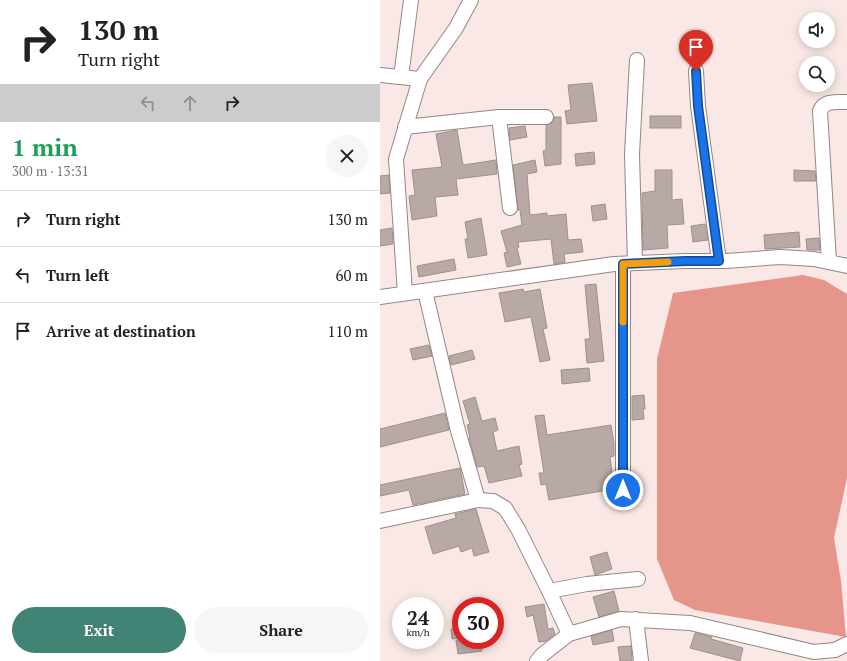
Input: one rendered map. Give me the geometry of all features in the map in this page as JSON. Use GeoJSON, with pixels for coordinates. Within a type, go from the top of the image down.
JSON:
{"type":"FeatureCollection","features":[{"type":"Feature","properties":{"kind":"street"},"geometry":{"type":"LineString","coordinates":[[401,77],[411,0]]}},
{"type":"Feature","properties":{"kind":"street"},"geometry":{"type":"LineString","coordinates":[[405,293],[396,159],[420,79],[456,28],[471,0]]}},
{"type":"Feature","properties":{"kind":"street"},"geometry":{"type":"LineString","coordinates":[[623,490],[632,154],[637,60]]}},
{"type":"Feature","properties":{"kind":"street"},"geometry":{"type":"LineString","coordinates":[[696,71],[698,106],[719,261]]}},
{"type":"Feature","properties":{"kind":"street"},"geometry":{"type":"LineString","coordinates":[[380,75],[420,79]]}},
{"type":"Feature","properties":{"kind":"street"},"geometry":{"type":"LineString","coordinates":[[829,262],[820,110],[825,103],[847,102]]}},
{"type":"Feature","properties":{"kind":"street"},"geometry":{"type":"LineString","coordinates":[[405,127],[499,117],[546,117]]}},
{"type":"Feature","properties":{"kind":"street"},"geometry":{"type":"LineString","coordinates":[[499,117],[510,208]]}},
{"type":"Feature","properties":{"kind":"street"},"geometry":{"type":"LineString","coordinates":[[380,298],[405,293],[629,264],[780,257],[814,259],[847,266]]}},
{"type":"Feature","properties":{"kind":"street"},"geometry":{"type":"LineString","coordinates":[[425,291],[457,427],[478,500]]}},
{"type":"Feature","properties":{"kind":"street"},"geometry":{"type":"LineString","coordinates":[[380,521],[478,500],[493,501],[505,508],[518,529],[549,591],[568,634]]}},
{"type":"Feature","properties":{"kind":"street"},"geometry":{"type":"LineString","coordinates":[[549,591],[587,584],[638,579]]}},
{"type":"Feature","properties":{"kind":"street"},"geometry":{"type":"LineString","coordinates":[[536,661],[542,654],[568,634],[621,619],[690,623],[814,652],[835,650],[847,644]]}},
{"type":"Feature","properties":{"kind":"street"},"geometry":{"type":"LineString","coordinates":[[636,619],[641,661]]}},
{"type":"Feature","properties":{"kind":"shaded area"},"geometry":{"type":"Polygon","coordinates":[[[803,275],[824,280],[847,294],[847,478],[834,538],[841,581],[846,637],[695,610],[674,600],[657,559],[657,359],[673,293],[803,275]]]}},
{"type":"Feature","properties":{"kind":"building"},"geometry":{"type":"Polygon","coordinates":[[[592,83],[597,121],[567,124],[565,111],[571,110],[568,85],[592,83]]]}},
{"type":"Feature","properties":{"kind":"building"},"geometry":{"type":"Polygon","coordinates":[[[650,116],[681,116],[681,128],[650,128],[650,116]]]}},
{"type":"Feature","properties":{"kind":"building"},"geometry":{"type":"Polygon","coordinates":[[[554,117],[561,117],[561,164],[545,166],[543,151],[546,150],[546,125],[553,122],[554,117]]]}},
{"type":"Feature","properties":{"kind":"building"},"geometry":{"type":"Polygon","coordinates":[[[525,126],[527,137],[510,140],[509,128],[525,126]]]}},
{"type":"Feature","properties":{"kind":"building"},"geometry":{"type":"Polygon","coordinates":[[[457,130],[463,165],[496,160],[497,174],[456,179],[458,195],[435,197],[437,216],[412,220],[409,196],[415,195],[412,170],[442,167],[436,134],[457,130]]]}},
{"type":"Feature","properties":{"kind":"building"},"geometry":{"type":"Polygon","coordinates":[[[594,152],[595,164],[576,166],[575,154],[594,152]]]}},
{"type":"Feature","properties":{"kind":"building"},"geometry":{"type":"Polygon","coordinates":[[[535,160],[537,172],[527,174],[530,215],[547,213],[547,216],[566,214],[568,240],[581,239],[583,252],[564,254],[565,262],[554,264],[551,239],[518,242],[519,247],[517,248],[521,264],[507,267],[504,253],[507,252],[501,231],[522,225],[520,210],[518,210],[513,165],[535,160]]]}},
{"type":"Feature","properties":{"kind":"building"},"geometry":{"type":"Polygon","coordinates":[[[655,170],[672,170],[672,200],[682,199],[684,224],[667,225],[668,248],[643,250],[642,193],[655,191],[655,170]]]}},
{"type":"Feature","properties":{"kind":"building"},"geometry":{"type":"Polygon","coordinates":[[[794,170],[815,171],[816,181],[794,181],[794,170]]]}},
{"type":"Feature","properties":{"kind":"building"},"geometry":{"type":"Polygon","coordinates":[[[389,175],[390,193],[380,194],[380,176],[389,175]]]}},
{"type":"Feature","properties":{"kind":"building"},"geometry":{"type":"Polygon","coordinates":[[[605,204],[607,219],[593,221],[591,206],[605,204]]]}},
{"type":"Feature","properties":{"kind":"building"},"geometry":{"type":"Polygon","coordinates":[[[481,218],[487,255],[468,258],[465,239],[468,239],[465,222],[481,218]]]}},
{"type":"Feature","properties":{"kind":"building"},"geometry":{"type":"Polygon","coordinates":[[[705,224],[708,240],[693,242],[691,226],[705,224]]]}},
{"type":"Feature","properties":{"kind":"building"},"geometry":{"type":"Polygon","coordinates":[[[392,228],[393,244],[380,246],[380,230],[392,228]]]}},
{"type":"Feature","properties":{"kind":"building"},"geometry":{"type":"Polygon","coordinates":[[[799,232],[800,247],[765,249],[764,235],[799,232]]]}},
{"type":"Feature","properties":{"kind":"building"},"geometry":{"type":"Polygon","coordinates":[[[819,238],[820,250],[807,250],[806,239],[819,238]]]}},
{"type":"Feature","properties":{"kind":"building"},"geometry":{"type":"Polygon","coordinates":[[[454,259],[456,270],[419,277],[417,266],[454,259]]]}},
{"type":"Feature","properties":{"kind":"building"},"geometry":{"type":"Polygon","coordinates":[[[596,284],[604,361],[587,363],[585,339],[590,339],[585,285],[596,284]]]}},
{"type":"Feature","properties":{"kind":"building"},"geometry":{"type":"Polygon","coordinates":[[[523,289],[524,292],[540,289],[547,328],[543,329],[550,360],[540,362],[531,317],[505,322],[499,293],[523,289]]]}},
{"type":"Feature","properties":{"kind":"building"},"geometry":{"type":"Polygon","coordinates":[[[429,345],[432,356],[413,360],[410,349],[429,345]]]}},
{"type":"Feature","properties":{"kind":"building"},"geometry":{"type":"Polygon","coordinates":[[[472,350],[475,359],[451,365],[449,356],[472,350]]]}},
{"type":"Feature","properties":{"kind":"building"},"geometry":{"type":"Polygon","coordinates":[[[589,368],[590,381],[562,384],[561,370],[589,368]]]}},
{"type":"Feature","properties":{"kind":"building"},"geometry":{"type":"Polygon","coordinates":[[[644,395],[644,419],[632,420],[632,396],[644,395]]]}},
{"type":"Feature","properties":{"kind":"building"},"geometry":{"type":"Polygon","coordinates":[[[475,397],[482,421],[495,418],[498,430],[493,432],[497,451],[519,446],[522,464],[519,465],[522,476],[489,483],[484,466],[477,467],[469,438],[467,425],[470,424],[463,401],[475,397]]]}},
{"type":"Feature","properties":{"kind":"building"},"geometry":{"type":"Polygon","coordinates":[[[445,413],[449,430],[380,447],[380,429],[445,413]]]}},
{"type":"Feature","properties":{"kind":"building"},"geometry":{"type":"Polygon","coordinates":[[[544,415],[547,435],[611,425],[614,443],[614,456],[610,457],[614,489],[549,500],[546,484],[541,485],[539,473],[544,473],[535,416],[544,415]]]}},
{"type":"Feature","properties":{"kind":"building"},"geometry":{"type":"Polygon","coordinates":[[[460,468],[465,494],[413,505],[409,490],[380,496],[380,485],[460,468]]]}},
{"type":"Feature","properties":{"kind":"building"},"geometry":{"type":"Polygon","coordinates":[[[476,509],[489,552],[474,556],[472,548],[461,552],[459,546],[433,554],[425,527],[456,518],[455,514],[476,509]]]}},
{"type":"Feature","properties":{"kind":"building"},"geometry":{"type":"Polygon","coordinates":[[[607,552],[612,569],[595,575],[590,557],[607,552]]]}},
{"type":"Feature","properties":{"kind":"building"},"geometry":{"type":"Polygon","coordinates":[[[614,591],[619,611],[599,617],[593,597],[614,591]]]}},
{"type":"Feature","properties":{"kind":"building"},"geometry":{"type":"Polygon","coordinates":[[[544,604],[548,629],[553,628],[555,634],[546,641],[539,642],[533,615],[527,617],[525,607],[544,604]]]}},
{"type":"Feature","properties":{"kind":"building"},"geometry":{"type":"Polygon","coordinates":[[[612,630],[614,641],[593,645],[591,636],[612,630]]]}},
{"type":"Feature","properties":{"kind":"building"},"geometry":{"type":"Polygon","coordinates":[[[695,633],[712,637],[711,639],[743,648],[740,661],[690,648],[695,633]]]}},
{"type":"Feature","properties":{"kind":"building"},"geometry":{"type":"Polygon","coordinates":[[[631,646],[632,661],[620,661],[618,647],[631,646]]]}},
{"type":"Feature","properties":{"kind":"building"},"geometry":{"type":"Polygon","coordinates":[[[457,649],[482,649],[482,651],[458,654],[457,649]]]}},
{"type":"Feature","properties":{"kind":"slow traffic"},"geometry":{"type":"LineString","coordinates":[[623,322],[623,264],[668,262]]}},
{"type":"Feature","properties":{"kind":"route"},"geometry":{"type":"LineString","coordinates":[[623,490],[623,264],[719,261],[698,106],[696,71]]}}]}
